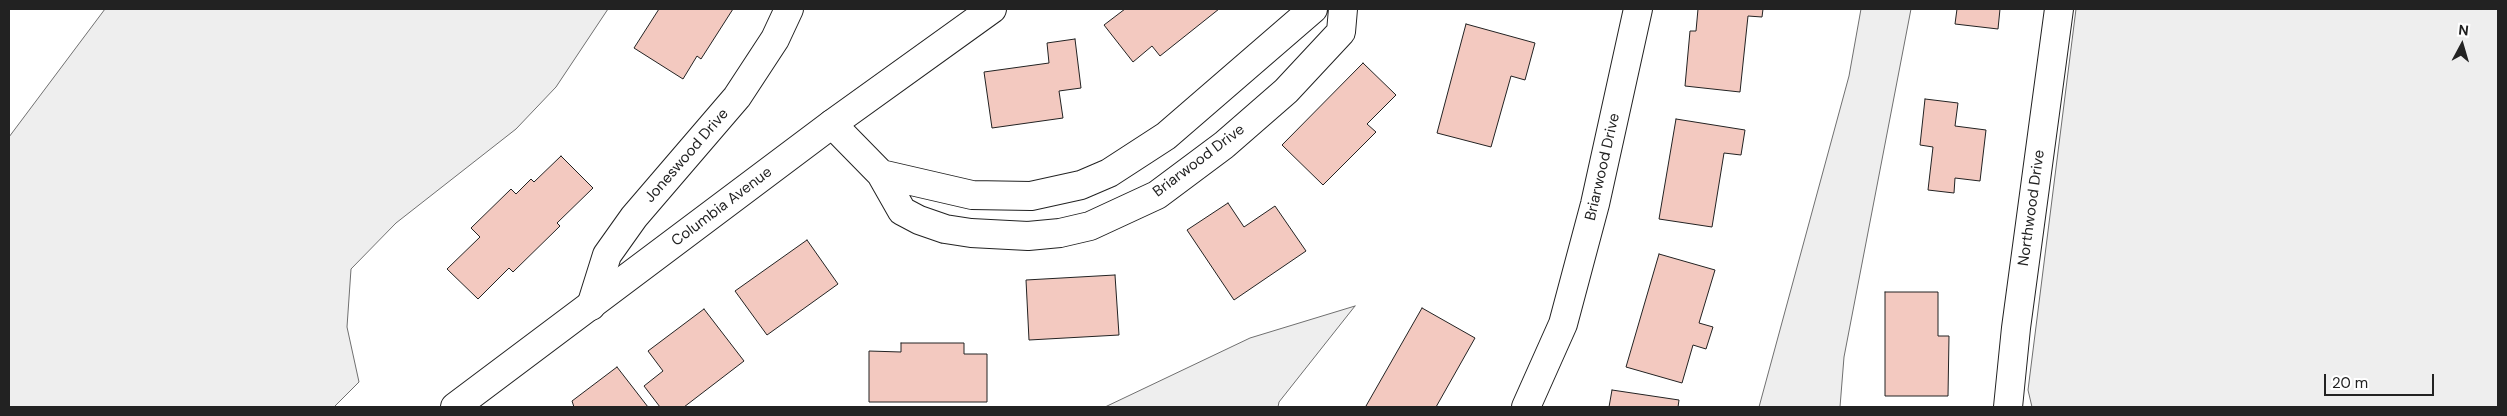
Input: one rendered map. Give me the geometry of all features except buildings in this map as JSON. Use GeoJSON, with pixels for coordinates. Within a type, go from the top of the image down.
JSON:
{"type":"FeatureCollection","features":[{"type":"Feature","properties":{"kind":"street","name":"Joneswood Drive"},"geometry":{"type":"LineString","coordinates":[[591,306],[608,255],[634,217],[737,97],[775,39],[789,9]]}},
{"type":"Feature","properties":{"kind":"street","name":"Columbia Avenue"},"geometry":{"type":"LineString","coordinates":[[455,407],[832,124],[992,9]]}},
{"type":"Feature","properties":{"kind":"street"},"geometry":{"type":"LineString","coordinates":[[881,174],[972,195],[1032,196],[1081,186],[1109,173],[1166,136],[1313,9]]}},
{"type":"Feature","properties":{"kind":"street","name":"Briarwood Drive"},"geometry":{"type":"LineString","coordinates":[[832,124],[881,174],[902,211],[918,220],[945,229],[972,233],[1028,236],[1060,233],[1090,226],[1157,195],[1224,145],[1286,91],[1340,32],[1343,9]]}},
{"type":"Feature","properties":{"kind":"street","name":"Briarwood Drive"},"geometry":{"type":"LineString","coordinates":[[1526,407],[1562,324],[1595,204],[1638,9]]}},
{"type":"Feature","properties":{"kind":"street","name":"Northwood Drive"},"geometry":{"type":"LineString","coordinates":[[2008,407],[2016,328],[2059,9]]}},
{"type":"Feature","properties":{"kind":"shaded area"},"geometry":{"type":"Polygon","coordinates":[[[105,9],[608,9],[556,87],[516,129],[396,223],[351,269],[347,327],[359,382],[334,407],[9,407],[9,137],[105,9]]]}},
{"type":"Feature","properties":{"kind":"shaded area"},"geometry":{"type":"Polygon","coordinates":[[[1861,9],[1911,9],[1844,357],[1840,407],[1759,407],[1849,76],[1861,9]]]}},
{"type":"Feature","properties":{"kind":"shaded area"},"geometry":{"type":"Polygon","coordinates":[[[2076,9],[2498,9],[2498,407],[2032,407],[2028,390],[2076,9]]]}},
{"type":"Feature","properties":{"kind":"shaded area"},"geometry":{"type":"Polygon","coordinates":[[[1355,306],[1279,402],[1278,407],[1105,407],[1250,338],[1355,306]]]}}]}
